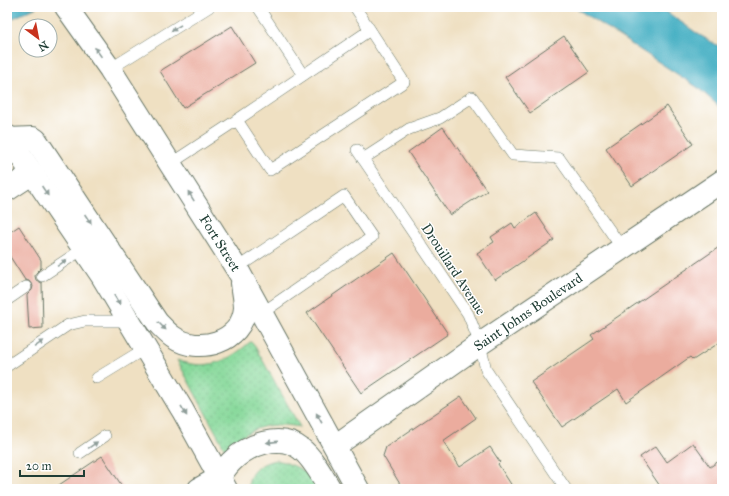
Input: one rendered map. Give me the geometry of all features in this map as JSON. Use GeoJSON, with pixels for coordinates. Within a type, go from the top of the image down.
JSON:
{"type":"FeatureCollection","features":[{"type":"Feature","properties":{"kind":"main road","name":"Fort Street"},"geometry":{"type":"LineString","coordinates":[[66,7],[110,69],[238,271],[262,312],[358,489]]}},
{"type":"Feature","properties":{"kind":"main road"},"geometry":{"type":"LineString","coordinates":[[8,138],[83,249],[146,348],[223,483]]}},
{"type":"Feature","properties":{"kind":"main road"},"geometry":{"type":"LineString","coordinates":[[8,138],[34,138],[36,140],[157,322],[173,338],[192,345],[204,346],[221,341],[231,335],[242,320],[245,308],[238,271]]}},
{"type":"Feature","properties":{"kind":"main road"},"geometry":{"type":"LineString","coordinates":[[7,190],[33,173]]}},
{"type":"Feature","properties":{"kind":"main road","name":"Saint Johns Boulevard"},"geometry":{"type":"LineString","coordinates":[[335,446],[480,344],[722,181]]}},
{"type":"Feature","properties":{"kind":"main road"},"geometry":{"type":"LineString","coordinates":[[223,483],[230,462],[244,451],[268,442],[282,441],[301,449],[330,489]]}},
{"type":"Feature","properties":{"kind":"main road"},"geometry":{"type":"LineString","coordinates":[[199,489],[223,483]]}},
{"type":"Feature","properties":{"kind":"lane"},"geometry":{"type":"LineString","coordinates":[[110,69],[209,7]]}},
{"type":"Feature","properties":{"kind":"lane"},"geometry":{"type":"LineString","coordinates":[[258,7],[303,76]]}},
{"type":"Feature","properties":{"kind":"lane"},"geometry":{"type":"LineString","coordinates":[[237,120],[270,170],[404,82],[355,7]]}},
{"type":"Feature","properties":{"kind":"lane"},"geometry":{"type":"LineString","coordinates":[[170,164],[370,30]]}},
{"type":"Feature","properties":{"kind":"lane","name":"Drouillard Avenue"},"geometry":{"type":"LineString","coordinates":[[566,489],[486,370],[480,344],[468,314],[360,155],[409,129],[440,118],[472,97],[513,155],[559,158],[622,248]]}},
{"type":"Feature","properties":{"kind":"lane"},"geometry":{"type":"LineString","coordinates":[[238,271],[344,196],[372,237],[262,312]]}},
{"type":"Feature","properties":{"kind":"lane"},"geometry":{"type":"LineString","coordinates":[[42,276],[83,249]]}},
{"type":"Feature","properties":{"kind":"lane"},"geometry":{"type":"LineString","coordinates":[[7,300],[26,287]]}},
{"type":"Feature","properties":{"kind":"lane"},"geometry":{"type":"LineString","coordinates":[[7,366],[68,325],[85,321],[129,321]]}},
{"type":"Feature","properties":{"kind":"lane"},"geometry":{"type":"LineString","coordinates":[[97,378],[146,348]]}},
{"type":"Feature","properties":{"kind":"lane"},"geometry":{"type":"LineString","coordinates":[[80,453],[105,436]]}},
{"type":"Feature","properties":{"kind":"green space"},"geometry":{"type":"Polygon","coordinates":[[[250,342],[253,343],[300,427],[278,425],[260,428],[251,431],[225,449],[177,360],[198,365],[216,363],[233,355],[250,342]]]}},
{"type":"Feature","properties":{"kind":"green space"},"geometry":{"type":"Polygon","coordinates":[[[277,460],[303,470],[323,489],[249,489],[250,478],[256,469],[266,463],[277,460]]]}},
{"type":"Feature","properties":{"kind":"water"},"geometry":{"type":"Polygon","coordinates":[[[7,7],[37,7],[7,21],[7,7]]]}},
{"type":"Feature","properties":{"kind":"water"},"geometry":{"type":"Polygon","coordinates":[[[574,7],[660,7],[698,34],[722,48],[722,109],[697,87],[574,7]]]}},
{"type":"Feature","properties":{"kind":"building"},"geometry":{"type":"Polygon","coordinates":[[[232,26],[255,63],[183,108],[160,71],[232,26]]]}},
{"type":"Feature","properties":{"kind":"building"},"geometry":{"type":"Polygon","coordinates":[[[564,36],[589,72],[530,113],[505,77],[564,36]]]}},
{"type":"Feature","properties":{"kind":"building"},"geometry":{"type":"Polygon","coordinates":[[[667,106],[693,144],[632,186],[606,148],[667,106]]]}},
{"type":"Feature","properties":{"kind":"building"},"geometry":{"type":"Polygon","coordinates":[[[443,127],[487,191],[450,215],[408,152],[443,127]]]}},
{"type":"Feature","properties":{"kind":"building"},"geometry":{"type":"Polygon","coordinates":[[[536,213],[554,240],[495,280],[477,253],[494,242],[491,237],[512,223],[515,228],[536,213]]]}},
{"type":"Feature","properties":{"kind":"building"},"geometry":{"type":"Polygon","coordinates":[[[19,226],[41,260],[41,268],[35,276],[36,280],[42,283],[43,328],[29,329],[27,295],[32,290],[33,286],[29,281],[25,280],[7,252],[7,234],[19,226]]]}},
{"type":"Feature","properties":{"kind":"building"},"geometry":{"type":"Polygon","coordinates":[[[722,245],[722,341],[693,360],[690,357],[626,402],[618,389],[562,427],[531,382],[594,339],[591,335],[722,245]]]}},
{"type":"Feature","properties":{"kind":"building"},"geometry":{"type":"Polygon","coordinates":[[[394,253],[448,334],[361,393],[307,313],[394,253]]]}},
{"type":"Feature","properties":{"kind":"building"},"geometry":{"type":"Polygon","coordinates":[[[461,396],[476,418],[443,441],[460,467],[490,447],[500,462],[498,464],[514,489],[403,489],[383,456],[386,447],[461,396]]]}},
{"type":"Feature","properties":{"kind":"building"},"geometry":{"type":"Polygon","coordinates":[[[693,443],[710,467],[722,459],[722,489],[662,489],[640,457],[656,446],[667,462],[693,443]]]}},
{"type":"Feature","properties":{"kind":"building"},"geometry":{"type":"Polygon","coordinates":[[[102,456],[124,489],[53,489],[102,456]]]}}]}
